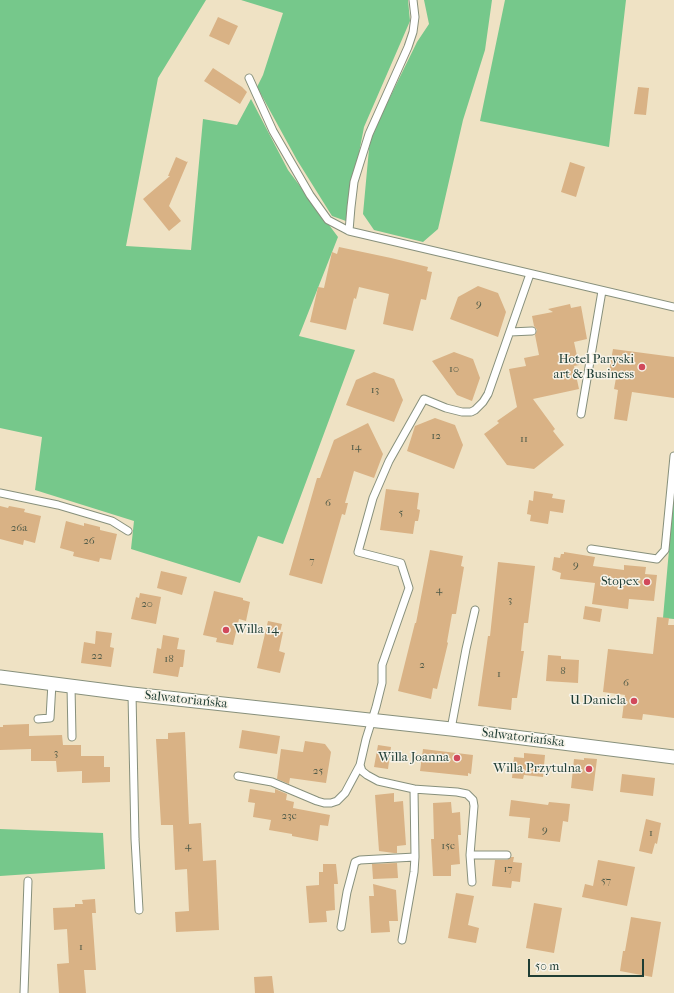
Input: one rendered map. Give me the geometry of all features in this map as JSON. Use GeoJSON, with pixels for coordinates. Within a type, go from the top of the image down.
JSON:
{"type":"FeatureCollection","features":[{"type":"Feature","properties":{"kind":"street","name":"Salwatoriańska"},"geometry":{"type":"LineString","coordinates":[[0,677],[132,694],[451,729],[674,757]]}},
{"type":"Feature","properties":{"kind":"lane"},"geometry":{"type":"LineString","coordinates":[[350,231],[354,182],[369,134],[408,47],[413,32],[415,17],[413,0]]}},
{"type":"Feature","properties":{"kind":"lane"},"geometry":{"type":"LineString","coordinates":[[249,78],[273,131],[310,195],[328,220],[350,231],[674,307]]}},
{"type":"Feature","properties":{"kind":"lane"},"geometry":{"type":"LineString","coordinates":[[238,776],[272,782],[324,803],[331,803],[340,799],[345,793],[360,765],[362,752],[382,683],[382,664],[409,588],[401,563],[358,552],[373,498],[389,461],[424,399],[455,411],[471,412],[475,410],[488,394],[530,274]]}},
{"type":"Feature","properties":{"kind":"lane"},"geometry":{"type":"LineString","coordinates":[[580,414],[602,291]]}},
{"type":"Feature","properties":{"kind":"lane"},"geometry":{"type":"LineString","coordinates":[[510,332],[532,331]]}},
{"type":"Feature","properties":{"kind":"lane"},"geometry":{"type":"LineString","coordinates":[[591,549],[657,559],[665,550],[674,456]]}},
{"type":"Feature","properties":{"kind":"lane"},"geometry":{"type":"LineString","coordinates":[[0,493],[58,505],[112,521],[128,531]]}},
{"type":"Feature","properties":{"kind":"lane"},"geometry":{"type":"LineString","coordinates":[[451,729],[475,610]]}},
{"type":"Feature","properties":{"kind":"lane"},"geometry":{"type":"LineString","coordinates":[[38,719],[50,718],[52,683]]}},
{"type":"Feature","properties":{"kind":"lane"},"geometry":{"type":"LineString","coordinates":[[71,686],[72,737]]}},
{"type":"Feature","properties":{"kind":"lane"},"geometry":{"type":"LineString","coordinates":[[132,694],[135,839],[139,910]]}},
{"type":"Feature","properties":{"kind":"lane"},"geometry":{"type":"LineString","coordinates":[[360,765],[362,770],[367,775],[378,781],[413,789],[457,792],[467,794],[473,800],[474,806],[470,855],[472,882]]}},
{"type":"Feature","properties":{"kind":"lane"},"geometry":{"type":"LineString","coordinates":[[402,940],[414,872],[413,789]]}},
{"type":"Feature","properties":{"kind":"lane"},"geometry":{"type":"LineString","coordinates":[[470,855],[507,855]]}},
{"type":"Feature","properties":{"kind":"lane"},"geometry":{"type":"LineString","coordinates":[[341,927],[347,892],[355,862],[360,860],[415,857]]}},
{"type":"Feature","properties":{"kind":"lane"},"geometry":{"type":"LineString","coordinates":[[24,993],[28,881]]}},
{"type":"Feature","properties":{"kind":"green space"},"geometry":{"type":"Polygon","coordinates":[[[0,0],[206,0],[158,78],[126,246],[191,250],[203,119],[237,125],[251,99],[288,170],[338,237],[299,336],[355,350],[283,544],[258,536],[240,583],[131,549],[134,521],[35,490],[42,437],[0,428],[0,0]]]}},
{"type":"Feature","properties":{"kind":"green space"},"geometry":{"type":"Polygon","coordinates":[[[241,0],[408,0],[410,21],[364,127],[346,221],[332,216],[297,160],[257,87],[263,75],[283,13],[241,0]]]}},
{"type":"Feature","properties":{"kind":"green space"},"geometry":{"type":"Polygon","coordinates":[[[424,0],[492,0],[485,50],[463,120],[438,229],[423,242],[374,230],[363,214],[370,138],[417,42],[429,24],[424,0]]]}},
{"type":"Feature","properties":{"kind":"green space"},"geometry":{"type":"Polygon","coordinates":[[[505,0],[626,0],[609,147],[480,121],[505,0]]]}},
{"type":"Feature","properties":{"kind":"green space"},"geometry":{"type":"Polygon","coordinates":[[[674,493],[674,619],[663,618],[674,493]]]}},
{"type":"Feature","properties":{"kind":"green space"},"geometry":{"type":"Polygon","coordinates":[[[0,829],[103,833],[105,869],[0,876],[0,829]]]}},
{"type":"Feature","properties":{"kind":"building"},"geometry":{"type":"Polygon","coordinates":[[[218,17],[238,26],[229,45],[209,36],[218,17]]]}},
{"type":"Feature","properties":{"kind":"building"},"geometry":{"type":"Polygon","coordinates":[[[213,68],[242,87],[247,92],[240,104],[204,81],[213,68]]]}},
{"type":"Feature","properties":{"kind":"building"},"geometry":{"type":"Polygon","coordinates":[[[638,87],[649,88],[646,115],[634,114],[638,87]]]}},
{"type":"Feature","properties":{"kind":"building"},"geometry":{"type":"Polygon","coordinates":[[[176,157],[187,162],[188,161],[169,206],[181,221],[169,231],[143,199],[170,176],[168,176],[176,157]]]}},
{"type":"Feature","properties":{"kind":"building"},"geometry":{"type":"Polygon","coordinates":[[[570,162],[585,167],[576,197],[561,192],[570,162]]]}},
{"type":"Feature","properties":{"kind":"building"},"geometry":{"type":"Polygon","coordinates":[[[339,247],[428,267],[427,271],[432,272],[426,300],[421,299],[413,331],[383,324],[389,294],[359,287],[356,299],[354,298],[346,330],[310,322],[318,287],[324,288],[332,252],[337,254],[339,247]]]}},
{"type":"Feature","properties":{"kind":"building"},"geometry":{"type":"Polygon","coordinates":[[[478,286],[498,293],[506,312],[498,337],[450,319],[458,297],[478,286]]]}},
{"type":"Feature","properties":{"kind":"building"},"geometry":{"type":"Polygon","coordinates":[[[570,304],[571,308],[581,306],[587,339],[574,342],[579,365],[574,366],[579,389],[533,399],[555,429],[553,431],[564,445],[534,469],[507,465],[484,434],[499,423],[497,421],[517,407],[509,369],[526,366],[524,358],[539,355],[535,335],[537,330],[534,326],[532,316],[553,312],[548,309],[570,304]]]}},
{"type":"Feature","properties":{"kind":"building","name":"Hotel Paryski art & Business"},"geometry":{"type":"Polygon","coordinates":[[[613,349],[674,357],[674,398],[632,392],[627,421],[614,419],[618,390],[614,389],[616,378],[608,377],[613,349]]]}},
{"type":"Feature","properties":{"kind":"building"},"geometry":{"type":"Polygon","coordinates":[[[454,352],[473,359],[480,378],[472,401],[457,395],[432,361],[454,352]]]}},
{"type":"Feature","properties":{"kind":"building"},"geometry":{"type":"Polygon","coordinates":[[[374,372],[394,379],[403,400],[394,422],[346,405],[356,380],[374,372]]]}},
{"type":"Feature","properties":{"kind":"building"},"geometry":{"type":"Polygon","coordinates":[[[435,418],[455,425],[463,445],[454,469],[407,451],[415,426],[435,418]]]}},
{"type":"Feature","properties":{"kind":"building"},"geometry":{"type":"Polygon","coordinates":[[[368,423],[383,454],[374,478],[354,471],[345,503],[348,503],[345,515],[342,514],[322,584],[289,575],[317,478],[320,478],[334,440],[368,423]]]}},
{"type":"Feature","properties":{"kind":"building"},"geometry":{"type":"Polygon","coordinates":[[[386,489],[419,493],[417,509],[420,510],[418,521],[415,521],[413,534],[380,530],[386,489]]]}},
{"type":"Feature","properties":{"kind":"building"},"geometry":{"type":"Polygon","coordinates":[[[534,491],[553,494],[552,498],[565,500],[563,513],[550,511],[548,524],[530,521],[531,515],[527,514],[529,500],[533,501],[534,491]]]}},
{"type":"Feature","properties":{"kind":"building"},"geometry":{"type":"Polygon","coordinates":[[[0,506],[25,509],[24,512],[41,516],[35,543],[24,540],[23,545],[0,539],[0,506]]]}},
{"type":"Feature","properties":{"kind":"building"},"geometry":{"type":"Polygon","coordinates":[[[66,521],[84,526],[84,523],[100,527],[100,530],[117,534],[111,560],[100,558],[99,562],[73,556],[74,552],[60,548],[66,521]]]}},
{"type":"Feature","properties":{"kind":"building"},"geometry":{"type":"Polygon","coordinates":[[[430,550],[463,556],[461,566],[464,567],[456,614],[452,614],[448,643],[437,689],[433,688],[431,699],[398,691],[416,623],[430,550]]]}},
{"type":"Feature","properties":{"kind":"building"},"geometry":{"type":"Polygon","coordinates":[[[564,552],[595,557],[593,566],[624,570],[624,565],[646,567],[645,574],[657,575],[654,601],[629,599],[628,609],[592,604],[595,583],[560,579],[561,573],[552,570],[554,557],[560,558],[561,554],[564,554],[564,552]]]}},
{"type":"Feature","properties":{"kind":"building"},"geometry":{"type":"Polygon","coordinates":[[[498,562],[535,566],[528,623],[524,623],[521,651],[524,651],[517,698],[512,698],[511,710],[478,706],[488,636],[490,636],[498,562]]]}},
{"type":"Feature","properties":{"kind":"building"},"geometry":{"type":"Polygon","coordinates":[[[161,571],[187,577],[182,595],[157,588],[161,571]]]}},
{"type":"Feature","properties":{"kind":"building"},"geometry":{"type":"Polygon","coordinates":[[[214,591],[243,598],[243,600],[250,602],[246,621],[239,619],[233,645],[216,642],[217,638],[203,635],[214,591]]]}},
{"type":"Feature","properties":{"kind":"building"},"geometry":{"type":"Polygon","coordinates":[[[140,593],[161,597],[156,624],[131,619],[136,597],[139,598],[140,593]]]}},
{"type":"Feature","properties":{"kind":"building"},"geometry":{"type":"Polygon","coordinates":[[[585,606],[602,609],[600,622],[583,619],[585,606]]]}},
{"type":"Feature","properties":{"kind":"building"},"geometry":{"type":"Polygon","coordinates":[[[657,617],[669,618],[668,625],[674,625],[674,718],[643,714],[642,720],[622,718],[625,695],[603,692],[608,649],[653,654],[657,617]]]}},
{"type":"Feature","properties":{"kind":"building"},"geometry":{"type":"Polygon","coordinates":[[[268,621],[282,624],[280,632],[283,632],[279,651],[285,653],[280,673],[257,668],[268,621]]]}},
{"type":"Feature","properties":{"kind":"building"},"geometry":{"type":"Polygon","coordinates":[[[96,631],[112,633],[110,647],[114,648],[111,667],[81,663],[84,642],[95,644],[96,631]]]}},
{"type":"Feature","properties":{"kind":"building"},"geometry":{"type":"Polygon","coordinates":[[[163,635],[179,638],[177,649],[185,650],[183,667],[180,667],[178,677],[153,673],[157,648],[161,649],[163,635]]]}},
{"type":"Feature","properties":{"kind":"building"},"geometry":{"type":"Polygon","coordinates":[[[548,655],[561,656],[561,659],[579,660],[578,683],[546,681],[548,655]]]}},
{"type":"Feature","properties":{"kind":"building"},"geometry":{"type":"Polygon","coordinates":[[[29,724],[29,736],[62,735],[63,745],[81,745],[81,756],[104,756],[104,767],[110,767],[110,782],[82,783],[82,771],[57,772],[56,761],[31,761],[31,749],[0,750],[0,727],[3,727],[3,725],[29,724]]]}},
{"type":"Feature","properties":{"kind":"building"},"geometry":{"type":"Polygon","coordinates":[[[242,730],[280,736],[277,754],[239,748],[242,730]]]}},
{"type":"Feature","properties":{"kind":"building"},"geometry":{"type":"Polygon","coordinates":[[[185,732],[189,824],[201,823],[203,861],[216,860],[219,930],[176,932],[175,912],[189,911],[187,869],[175,870],[173,825],[161,825],[156,739],[168,739],[168,733],[185,732]]]}},
{"type":"Feature","properties":{"kind":"building"},"geometry":{"type":"Polygon","coordinates":[[[305,741],[325,744],[331,752],[326,783],[290,778],[289,784],[277,779],[281,749],[303,752],[305,741]]]}},
{"type":"Feature","properties":{"kind":"building"},"geometry":{"type":"Polygon","coordinates":[[[378,745],[391,747],[388,769],[374,767],[378,745]]]}},
{"type":"Feature","properties":{"kind":"building"},"geometry":{"type":"Polygon","coordinates":[[[423,749],[473,755],[471,774],[468,773],[468,776],[420,771],[423,749]]]}},
{"type":"Feature","properties":{"kind":"building"},"geometry":{"type":"Polygon","coordinates":[[[524,753],[545,755],[543,777],[524,775],[523,779],[512,778],[514,757],[524,758],[524,753]]]}},
{"type":"Feature","properties":{"kind":"building"},"geometry":{"type":"Polygon","coordinates":[[[584,758],[597,759],[593,791],[571,788],[574,759],[584,760],[584,758]]]}},
{"type":"Feature","properties":{"kind":"building"},"geometry":{"type":"Polygon","coordinates":[[[622,774],[655,778],[653,796],[620,792],[622,774]]]}},
{"type":"Feature","properties":{"kind":"building"},"geometry":{"type":"Polygon","coordinates":[[[250,789],[275,793],[275,789],[287,794],[286,800],[294,802],[293,808],[330,815],[328,826],[320,825],[318,841],[269,830],[271,820],[253,817],[255,803],[248,802],[250,789]]]}},
{"type":"Feature","properties":{"kind":"building"},"geometry":{"type":"Polygon","coordinates":[[[394,793],[394,802],[403,801],[406,845],[397,846],[397,853],[379,851],[375,795],[394,793]]]}},
{"type":"Feature","properties":{"kind":"building"},"geometry":{"type":"Polygon","coordinates":[[[511,800],[548,805],[549,802],[570,804],[568,822],[563,821],[560,842],[528,838],[530,818],[509,816],[511,800]]]}},
{"type":"Feature","properties":{"kind":"building"},"geometry":{"type":"Polygon","coordinates":[[[451,802],[452,813],[460,812],[461,835],[458,835],[460,864],[451,865],[451,876],[433,876],[431,839],[434,839],[433,803],[451,802]]]}},
{"type":"Feature","properties":{"kind":"building"},"geometry":{"type":"Polygon","coordinates":[[[646,819],[661,823],[657,844],[655,843],[652,854],[639,851],[646,819]]]}},
{"type":"Feature","properties":{"kind":"building"},"geometry":{"type":"Polygon","coordinates":[[[514,857],[513,862],[522,863],[520,882],[512,881],[511,888],[492,886],[495,860],[507,860],[514,857]]]}},
{"type":"Feature","properties":{"kind":"building"},"geometry":{"type":"Polygon","coordinates":[[[598,860],[635,867],[627,906],[582,897],[585,884],[593,886],[598,860]]]}},
{"type":"Feature","properties":{"kind":"building"},"geometry":{"type":"Polygon","coordinates":[[[397,863],[398,878],[373,879],[372,864],[397,863]]]}},
{"type":"Feature","properties":{"kind":"building"},"geometry":{"type":"Polygon","coordinates":[[[323,864],[336,864],[338,884],[334,884],[335,910],[326,911],[327,922],[309,923],[306,886],[319,885],[319,872],[323,872],[323,864]]]}},
{"type":"Feature","properties":{"kind":"building"},"geometry":{"type":"Polygon","coordinates":[[[373,884],[396,890],[398,921],[389,921],[390,932],[371,933],[369,896],[374,896],[373,884]]]}},
{"type":"Feature","properties":{"kind":"building"},"geometry":{"type":"Polygon","coordinates":[[[456,893],[474,896],[468,925],[479,928],[476,943],[448,938],[456,893]]]}},
{"type":"Feature","properties":{"kind":"building"},"geometry":{"type":"Polygon","coordinates":[[[95,899],[96,913],[92,913],[96,970],[84,970],[86,993],[59,993],[57,964],[69,963],[67,929],[54,930],[53,908],[75,907],[75,904],[83,904],[82,900],[95,899]]]}},
{"type":"Feature","properties":{"kind":"building"},"geometry":{"type":"Polygon","coordinates":[[[534,903],[562,908],[554,953],[526,948],[534,903]]]}},
{"type":"Feature","properties":{"kind":"building"},"geometry":{"type":"Polygon","coordinates":[[[631,917],[661,922],[652,977],[620,971],[631,917]]]}},
{"type":"Feature","properties":{"kind":"building"},"geometry":{"type":"Polygon","coordinates":[[[272,976],[274,993],[255,993],[254,977],[272,976]]]}},
{"type":"Feature","properties":{"kind":"place","name":"Hotel Paryski art & Business"},"geometry":{"type":"Point","coordinates":[642,367]}},
{"type":"Feature","properties":{"kind":"place","name":"Stopex"},"geometry":{"type":"Point","coordinates":[647,582]}},
{"type":"Feature","properties":{"kind":"place","name":"Willa 14"},"geometry":{"type":"Point","coordinates":[226,630]}},
{"type":"Feature","properties":{"kind":"place","name":"U Daniela"},"geometry":{"type":"Point","coordinates":[634,701]}},
{"type":"Feature","properties":{"kind":"place","name":"Willa Joanna"},"geometry":{"type":"Point","coordinates":[457,758]}},
{"type":"Feature","properties":{"kind":"place","name":"Willa Przytulna"},"geometry":{"type":"Point","coordinates":[589,769]}}]}
